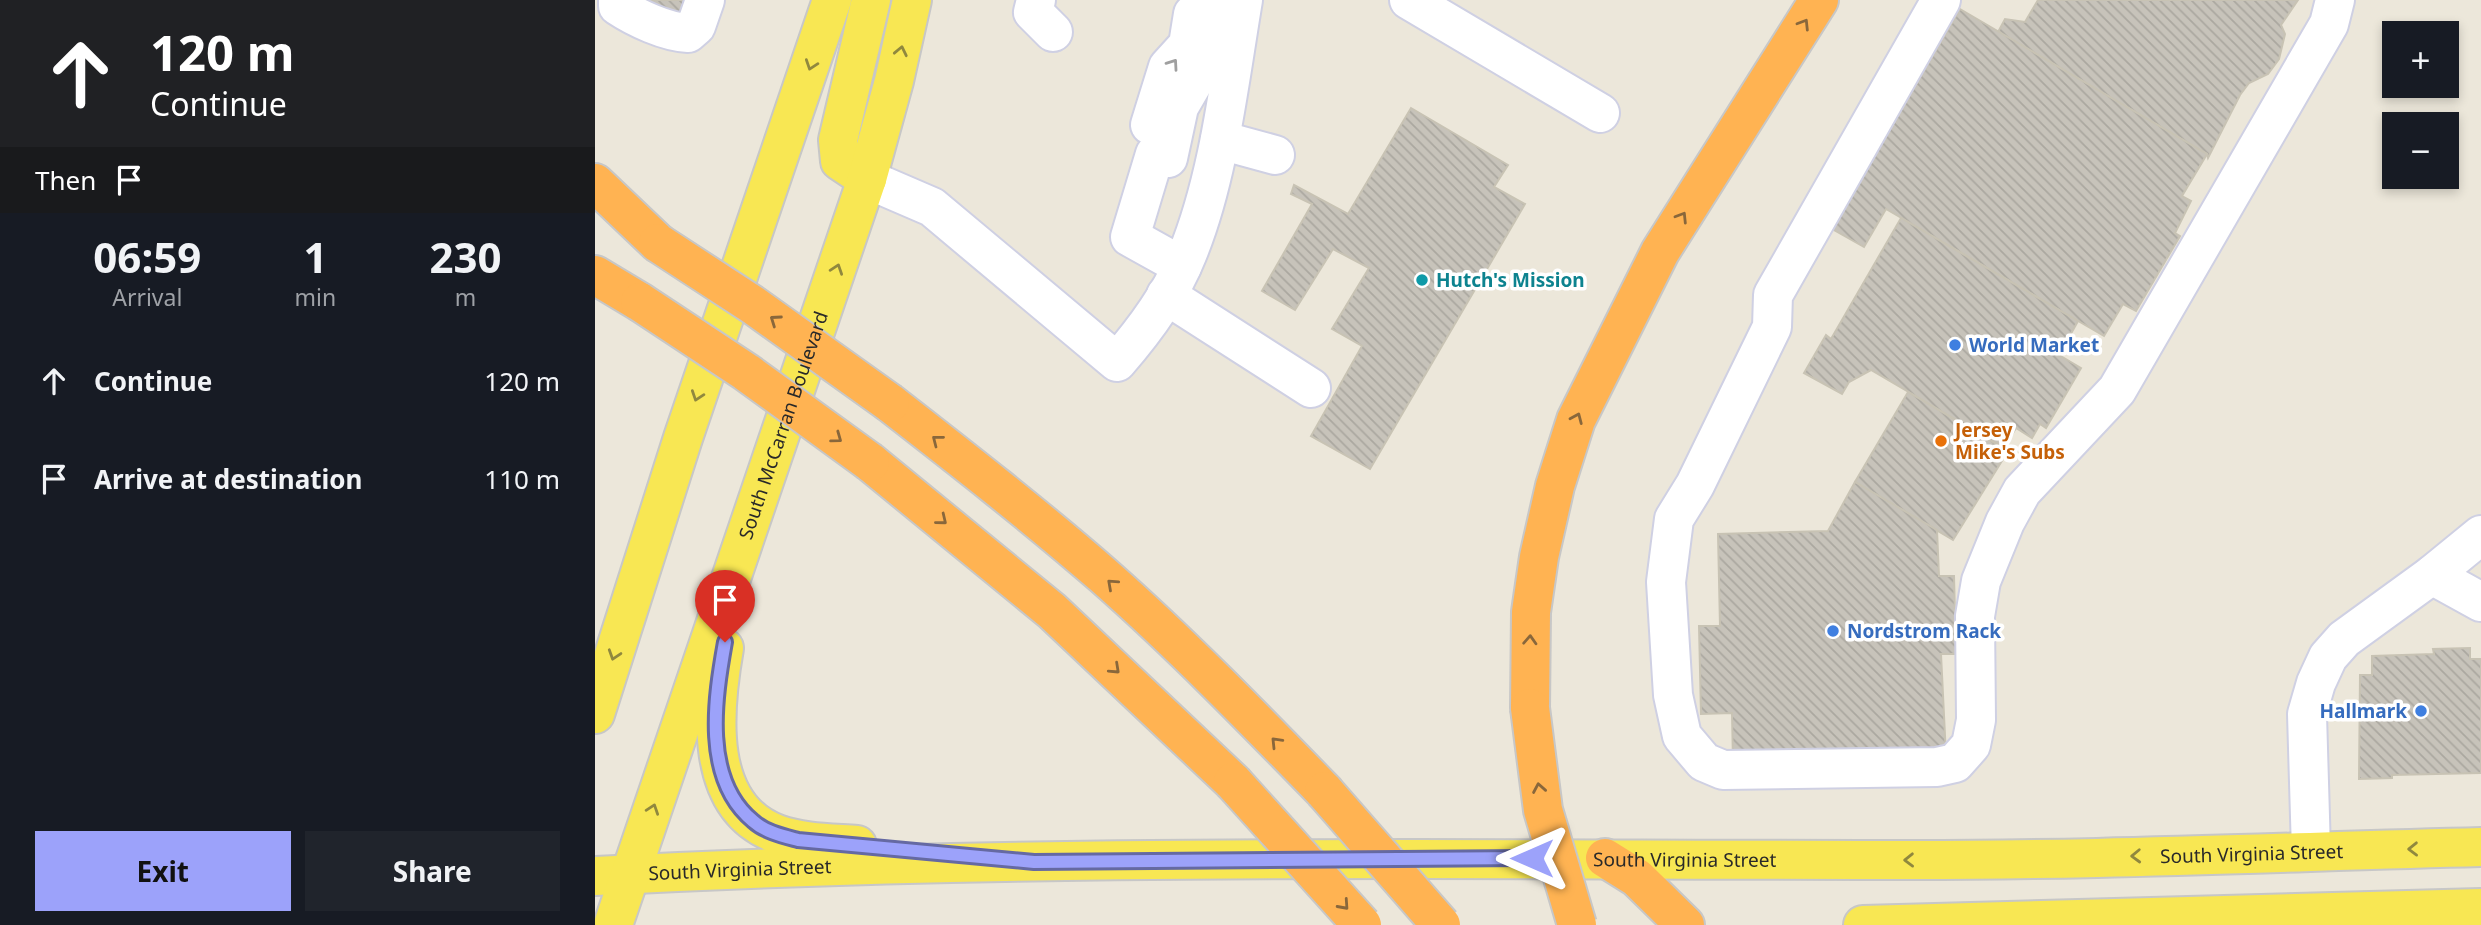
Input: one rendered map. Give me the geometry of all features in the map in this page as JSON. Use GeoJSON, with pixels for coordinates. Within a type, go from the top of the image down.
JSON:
{"type":"FeatureCollection","features":[{"type":"Feature","properties":{"kind":"highway"},"geometry":{"type":"LineString","coordinates":[[1577,925],[1543,810],[1530,708],[1531,612],[1539,557],[1555,486],[1576,420],[1660,252],[1819,0]]}},
{"type":"Feature","properties":{"kind":"highway"},"geometry":{"type":"LineString","coordinates":[[595,183],[658,243]]}},
{"type":"Feature","properties":{"kind":"highway"},"geometry":{"type":"LineString","coordinates":[[595,206],[753,304],[890,403],[1026,510],[1104,576],[1207,672],[1324,791],[1441,925]]}},
{"type":"Feature","properties":{"kind":"highway"},"geometry":{"type":"LineString","coordinates":[[595,275],[747,372],[870,462],[1052,611],[1233,782],[1362,925]]}},
{"type":"Feature","properties":{"kind":"highway"},"geometry":{"type":"LineString","coordinates":[[595,293],[640,302]]}},
{"type":"Feature","properties":{"kind":"highway"},"geometry":{"type":"LineString","coordinates":[[1605,858],[1637,878],[1685,925]]}},
{"type":"Feature","properties":{"kind":"main road"},"geometry":{"type":"LineString","coordinates":[[595,714],[649,544],[832,0]]}},
{"type":"Feature","properties":{"kind":"main road"},"geometry":{"type":"LineString","coordinates":[[867,179],[840,161],[838,140],[858,65],[871,0]]}},
{"type":"Feature","properties":{"kind":"main road","name":"South McCarran Boulevard"},"geometry":{"type":"LineString","coordinates":[[613,925],[613,875],[745,535],[867,179],[894,82],[912,0]]}},
{"type":"Feature","properties":{"kind":"main road"},"geometry":{"type":"LineString","coordinates":[[745,535],[720,668],[717,719],[717,759],[737,804],[754,822],[776,834],[798,840],[1034,862]]}},
{"type":"Feature","properties":{"kind":"main road"},"geometry":{"type":"LineString","coordinates":[[595,627],[649,544]]}},
{"type":"Feature","properties":{"kind":"main road","name":"South Virginia Street"},"geometry":{"type":"LineString","coordinates":[[613,875],[1034,862],[1605,858],[1889,860],[2481,847]]}},
{"type":"Feature","properties":{"kind":"main road"},"geometry":{"type":"LineString","coordinates":[[2311,851],[2311,919]]}},
{"type":"Feature","properties":{"kind":"main road"},"geometry":{"type":"LineString","coordinates":[[1863,925],[2311,919],[2481,908]]}},
{"type":"Feature","properties":{"kind":"lane"},"geometry":{"type":"LineString","coordinates":[[618,0],[618,6],[626,12],[679,33],[688,33],[696,26],[705,0]]}},
{"type":"Feature","properties":{"kind":"lane"},"geometry":{"type":"LineString","coordinates":[[1194,0],[1188,45],[1168,67],[1155,154],[1130,237],[1174,280],[1311,388]]}},
{"type":"Feature","properties":{"kind":"lane"},"geometry":{"type":"LineString","coordinates":[[1155,154],[1204,64],[1215,0]]}},
{"type":"Feature","properties":{"kind":"lane"},"geometry":{"type":"LineString","coordinates":[[867,179],[932,207],[1117,362],[1150,323],[1174,280],[1220,140],[1243,0]]}},
{"type":"Feature","properties":{"kind":"lane"},"geometry":{"type":"LineString","coordinates":[[1409,0],[1600,113]]}},
{"type":"Feature","properties":{"kind":"lane"},"geometry":{"type":"LineString","coordinates":[[1941,0],[1773,295],[1772,327],[1695,485],[1674,519],[1666,582],[1673,695],[1682,736],[1703,762],[1723,770],[1937,767],[1955,763],[1971,745],[1976,720],[1977,603],[1981,581],[2005,522],[2028,484],[2117,390],[2329,24],[2335,0]]}},
{"type":"Feature","properties":{"kind":"lane"},"geometry":{"type":"LineString","coordinates":[[1220,140],[1275,155]]}},
{"type":"Feature","properties":{"kind":"lane"},"geometry":{"type":"LineString","coordinates":[[2311,851],[2307,714],[2316,683],[2328,657],[2344,639],[2433,575],[2481,534]]}},
{"type":"Feature","properties":{"kind":"lane"},"geometry":{"type":"LineString","coordinates":[[2433,575],[2481,602]]}},
{"type":"Feature","properties":{"kind":"building"},"geometry":{"type":"Polygon","coordinates":[[[635,0],[695,0],[688,21],[635,0]]]}},
{"type":"Feature","properties":{"kind":"building"},"geometry":{"type":"Polygon","coordinates":[[[2038,0],[2298,0],[2281,25],[2285,34],[2279,59],[2268,74],[2249,83],[2240,95],[2208,158],[2207,154],[1998,32],[2005,19],[2025,22],[2038,0]]]}},
{"type":"Feature","properties":{"kind":"building"},"geometry":{"type":"Polygon","coordinates":[[[1960,9],[2207,154],[2182,196],[2191,201],[2175,233],[2180,236],[2136,311],[2123,304],[2104,336],[1886,209],[1864,247],[1832,229],[1960,9]]]}},
{"type":"Feature","properties":{"kind":"building","name":"Hutch's Mission"},"geometry":{"type":"Polygon","coordinates":[[[1411,108],[1508,165],[1494,187],[1525,204],[1370,469],[1311,436],[1362,346],[1332,329],[1369,268],[1333,249],[1295,310],[1262,291],[1312,204],[1291,194],[1294,185],[1348,214],[1411,108]]]}},
{"type":"Feature","properties":{"kind":"building"},"geometry":{"type":"Polygon","coordinates":[[[1901,218],[2078,321],[2059,355],[2081,368],[2046,428],[2040,424],[2032,438],[2016,428],[2004,448],[1871,370],[1849,382],[1842,394],[1804,373],[1826,335],[1831,339],[1901,218]]]}},
{"type":"Feature","properties":{"kind":"building"},"geometry":{"type":"Polygon","coordinates":[[[1908,392],[2008,451],[1953,540],[1855,482],[1908,392]]]}},
{"type":"Feature","properties":{"kind":"building"},"geometry":{"type":"Polygon","coordinates":[[[1855,482],[1937,530],[1939,576],[1954,576],[1956,654],[1941,654],[1946,756],[1733,762],[1732,713],[1701,714],[1699,626],[1720,626],[1718,534],[1828,531],[1855,482]]]}},
{"type":"Feature","properties":{"kind":"building","name":"Hallmark"},"geometry":{"type":"Polygon","coordinates":[[[2470,648],[2470,659],[2481,659],[2481,773],[2392,775],[2392,778],[2359,779],[2360,675],[2372,675],[2372,656],[2434,654],[2433,649],[2470,648]]]}},
{"type":"Feature","properties":{"kind":"place","name":"Hutch's Mission"},"geometry":{"type":"Point","coordinates":[1422,280]}},
{"type":"Feature","properties":{"kind":"place","name":"World Market"},"geometry":{"type":"Point","coordinates":[1955,345]}},
{"type":"Feature","properties":{"kind":"place","name":"Jersey Mike's Subs"},"geometry":{"type":"Point","coordinates":[1941,441]}},
{"type":"Feature","properties":{"kind":"place","name":"Nordstrom Rack"},"geometry":{"type":"Point","coordinates":[1833,631]}},
{"type":"Feature","properties":{"kind":"place","name":"Hallmark"},"geometry":{"type":"Point","coordinates":[2421,711]}},
{"type":"Feature","properties":{"kind":"route"},"geometry":{"type":"LineString","coordinates":[[725,642],[720,668],[717,759],[725,781],[737,804],[754,822],[776,834],[798,840],[1034,862],[1532,858]]}}]}
